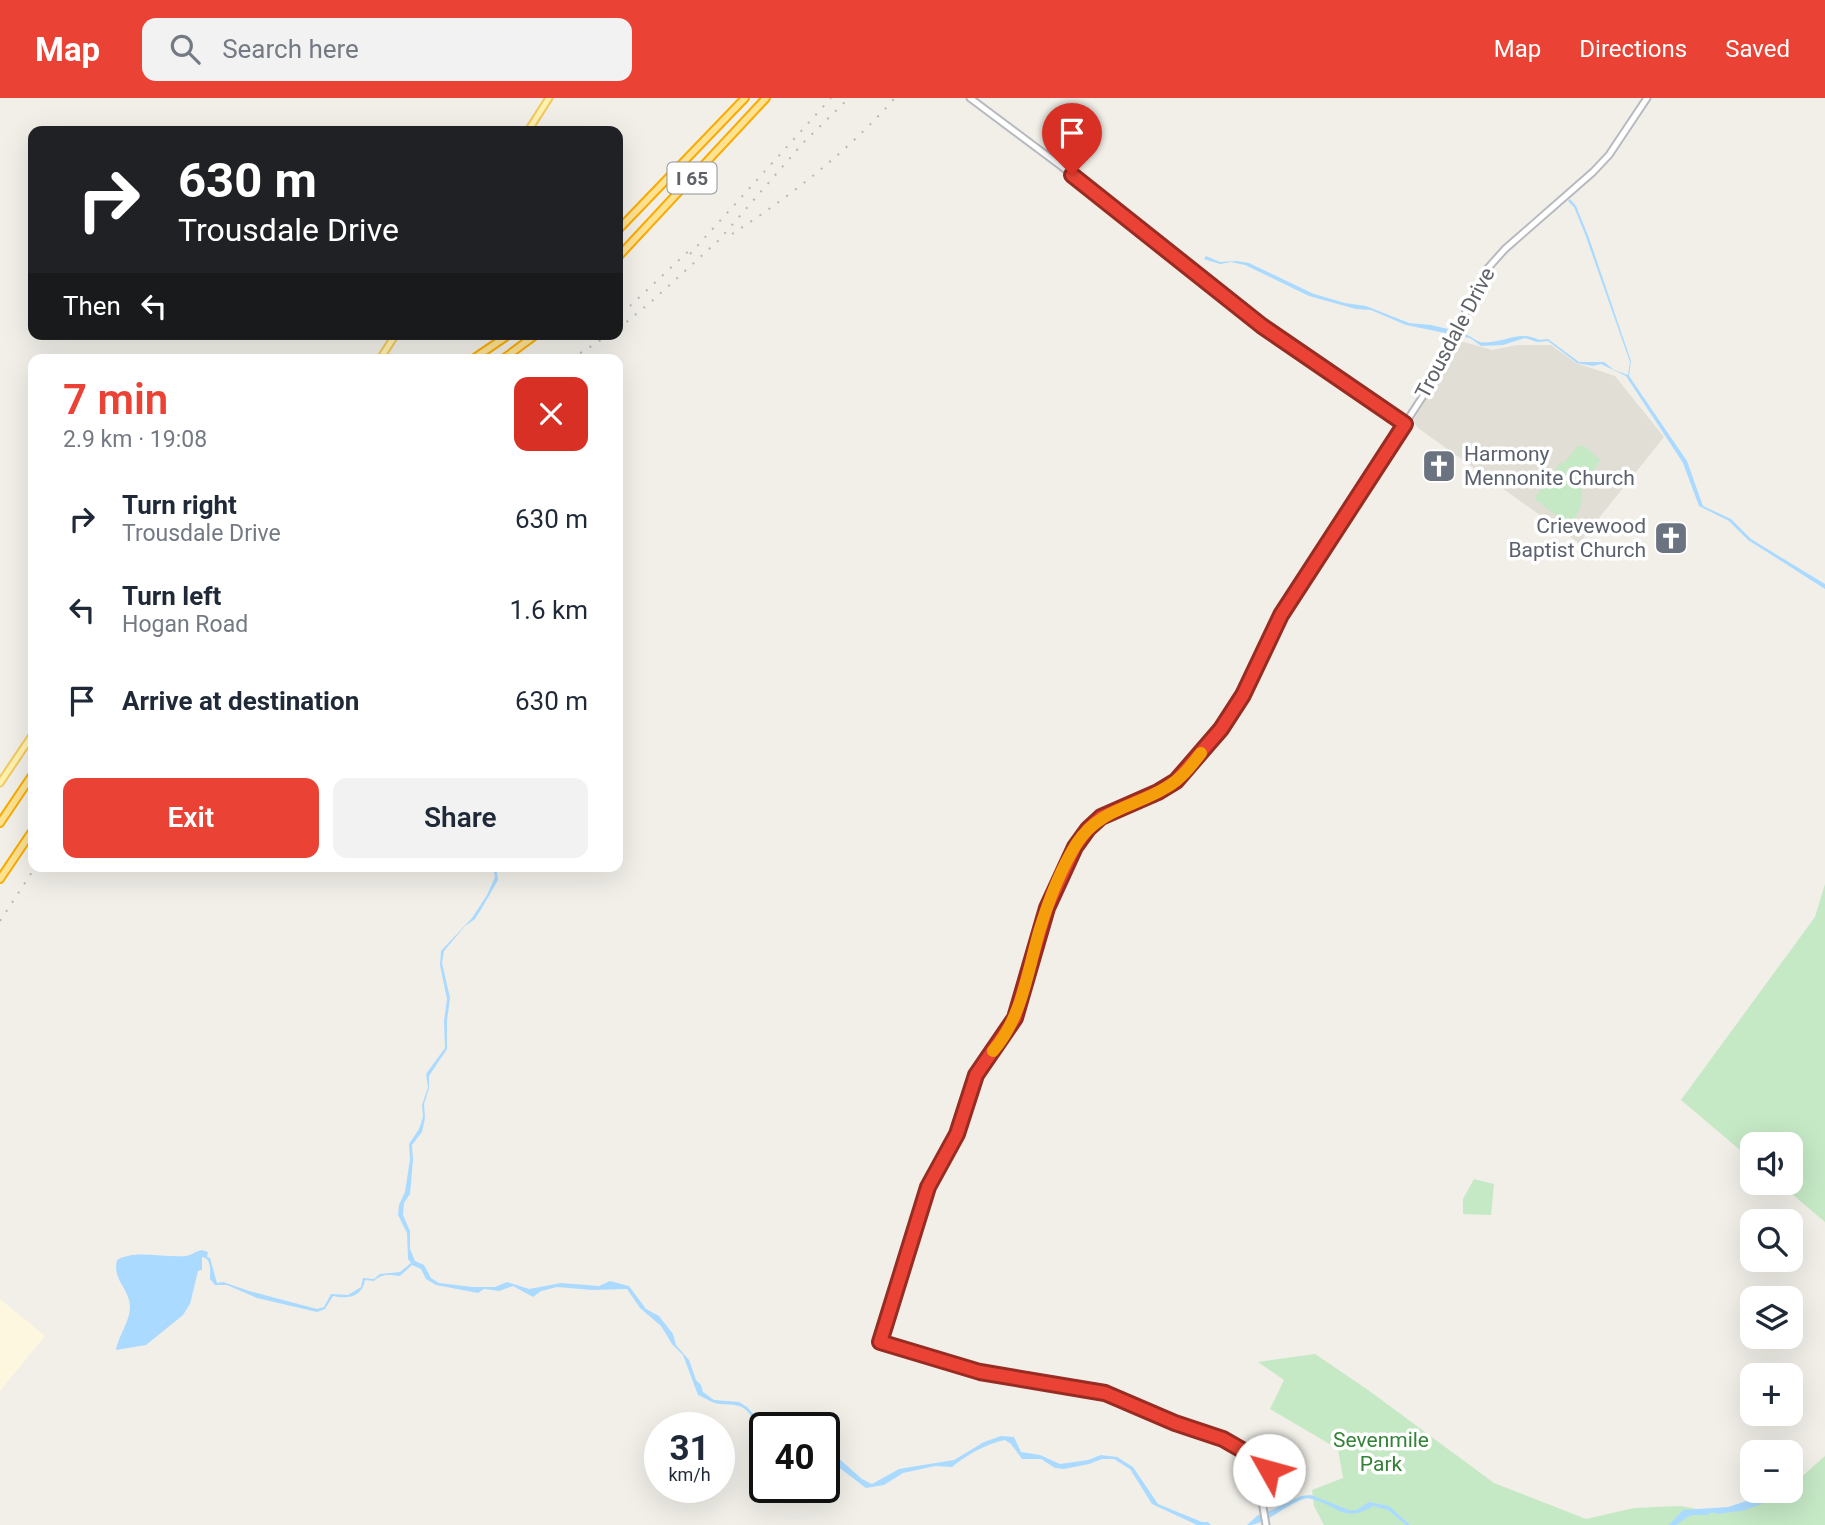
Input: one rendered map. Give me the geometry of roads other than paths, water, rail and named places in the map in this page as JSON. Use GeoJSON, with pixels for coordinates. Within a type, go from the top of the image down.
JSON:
{"type":"FeatureCollection","features":[{"type":"Feature","properties":{"kind":"highway","name":"I 65"},"geometry":{"type":"LineString","coordinates":[[623,225],[745,98]]}},
{"type":"Feature","properties":{"kind":"highway","name":"I 65"},"geometry":{"type":"LineString","coordinates":[[623,252],[766,98]]}},
{"type":"Feature","properties":{"kind":"highway"},"geometry":{"type":"LineString","coordinates":[[480,354],[501,340]]}},
{"type":"Feature","properties":{"kind":"highway"},"geometry":{"type":"LineString","coordinates":[[510,354],[529,340]]}},
{"type":"Feature","properties":{"kind":"highway"},"geometry":{"type":"LineString","coordinates":[[0,823],[28,781]]}},
{"type":"Feature","properties":{"kind":"highway"},"geometry":{"type":"LineString","coordinates":[[0,879],[28,837]]}},
{"type":"Feature","properties":{"kind":"main road"},"geometry":{"type":"LineString","coordinates":[[531,126],[549,98]]}},
{"type":"Feature","properties":{"kind":"main road"},"geometry":{"type":"LineString","coordinates":[[0,783],[28,741]]}},
{"type":"Feature","properties":{"kind":"street"},"geometry":{"type":"LineString","coordinates":[[970,98],[1262,326],[1405,424]]}},
{"type":"Feature","properties":{"kind":"street","name":"Trousdale Drive"},"geometry":{"type":"LineString","coordinates":[[1265,1523],[1261,1489],[1268,1467],[1220,1437],[1175,1423],[1105,1393],[980,1372],[880,1342],[928,1187],[957,1134],[976,1075],[1015,1018],[1047,908],[1075,847],[1101,817],[1158,792],[1176,781],[1221,729],[1243,695],[1281,615],[1430,382],[1488,268],[1505,249],[1609,155],[1647,98]]}},
{"type":"Feature","properties":{"kind":"water"},"geometry":{"type":"Polygon","coordinates":[[[1570,199],[1576,206],[1589,238],[1631,361],[1629,376],[1687,461],[1703,506],[1731,519],[1751,539],[1825,584],[1825,589],[1748,540],[1729,521],[1699,506],[1683,463],[1626,376],[1601,364],[1593,366],[1577,363],[1548,341],[1537,342],[1525,338],[1503,345],[1481,346],[1470,338],[1459,336],[1460,333],[1468,335],[1482,342],[1521,336],[1548,339],[1579,362],[1604,362],[1614,370],[1628,375],[1630,362],[1585,234],[1574,207],[1568,201],[1570,199]]]}},
{"type":"Feature","properties":{"kind":"water"},"geometry":{"type":"Polygon","coordinates":[[[1206,256],[1220,262],[1237,261],[1249,263],[1314,294],[1366,306],[1409,323],[1452,330],[1450,334],[1406,325],[1371,310],[1356,309],[1309,296],[1245,265],[1231,262],[1220,264],[1204,259],[1206,256]]]}},
{"type":"Feature","properties":{"kind":"water"},"geometry":{"type":"Polygon","coordinates":[[[494,872],[497,872],[498,880],[475,919],[465,926],[444,951],[442,963],[450,998],[447,1049],[429,1076],[429,1088],[424,1104],[425,1118],[422,1132],[412,1145],[410,1194],[404,1203],[403,1215],[410,1231],[410,1249],[415,1261],[424,1265],[431,1278],[439,1283],[473,1287],[495,1287],[507,1282],[529,1289],[561,1283],[599,1286],[610,1281],[629,1286],[646,1309],[659,1316],[673,1334],[676,1345],[689,1360],[703,1392],[714,1400],[739,1402],[752,1412],[749,1413],[735,1405],[715,1403],[698,1395],[683,1355],[672,1344],[661,1326],[640,1308],[627,1289],[557,1287],[541,1291],[533,1297],[513,1286],[499,1291],[484,1289],[478,1293],[436,1285],[426,1279],[421,1269],[412,1265],[400,1276],[386,1275],[374,1281],[365,1280],[361,1291],[357,1294],[348,1297],[333,1296],[325,1309],[317,1312],[257,1298],[227,1285],[215,1285],[210,1279],[209,1262],[202,1257],[202,1270],[198,1271],[190,1304],[183,1315],[146,1345],[116,1350],[130,1307],[116,1267],[117,1260],[124,1257],[141,1254],[186,1256],[202,1250],[208,1252],[207,1257],[210,1258],[217,1283],[223,1282],[317,1309],[324,1307],[331,1294],[348,1295],[361,1287],[363,1278],[374,1279],[380,1274],[400,1272],[411,1263],[408,1259],[407,1233],[398,1215],[405,1192],[410,1159],[409,1144],[423,1117],[422,1105],[428,1087],[426,1074],[445,1048],[444,1021],[447,999],[440,965],[441,951],[472,918],[495,877],[494,872]]]}},
{"type":"Feature","properties":{"kind":"water"},"geometry":{"type":"Polygon","coordinates":[[[1001,1436],[1014,1437],[1021,1452],[1040,1455],[1060,1464],[1101,1455],[1117,1457],[1133,1467],[1158,1504],[1211,1525],[1197,1525],[1152,1504],[1130,1469],[1114,1459],[1102,1459],[1064,1469],[1055,1468],[1041,1459],[1022,1459],[1005,1440],[990,1444],[952,1467],[935,1466],[903,1473],[884,1485],[866,1488],[840,1468],[840,1460],[862,1479],[872,1484],[899,1469],[954,1460],[984,1442],[1001,1436]]]}},
{"type":"Feature","properties":{"kind":"water"},"geometry":{"type":"Polygon","coordinates":[[[1311,1495],[1349,1510],[1357,1510],[1369,1502],[1389,1506],[1410,1525],[1406,1525],[1388,1510],[1373,1506],[1346,1513],[1307,1498],[1262,1521],[1247,1525],[1258,1515],[1301,1496],[1311,1495]]]}},
{"type":"Feature","properties":{"kind":"water"},"geometry":{"type":"Polygon","coordinates":[[[1740,1503],[1764,1503],[1742,1511],[1692,1514],[1676,1525],[1669,1525],[1683,1510],[1728,1507],[1740,1503]]]}},
{"type":"Feature","properties":{"kind":"waterway"},"geometry":{"type":"LineString","coordinates":[[1717,1513],[1732,1511]]}},
{"type":"Feature","properties":{"kind":"waterway"},"geometry":{"type":"LineString","coordinates":[[1686,1516],[1708,1514]]}},
{"type":"Feature","properties":{"kind":"railway"},"geometry":{"type":"LineString","coordinates":[[690,254],[831,98]]}},
{"type":"Feature","properties":{"kind":"railway"},"geometry":{"type":"LineString","coordinates":[[623,325],[719,240],[803,143],[849,98]]}},
{"type":"Feature","properties":{"kind":"railway"},"geometry":{"type":"LineString","coordinates":[[732,234],[818,172],[858,137],[895,98]]}},
{"type":"Feature","properties":{"kind":"railway"},"geometry":{"type":"LineString","coordinates":[[630,306],[694,246]]}},
{"type":"Feature","properties":{"kind":"railway"},"geometry":{"type":"LineString","coordinates":[[579,354],[601,340]]}},
{"type":"Feature","properties":{"kind":"railway"},"geometry":{"type":"LineString","coordinates":[[0,921],[32,872]]}},
{"type":"Feature","properties":{"kind":"place","name":"Harmony Mennonite Church"},"geometry":{"type":"Point","coordinates":[1439,466]}},
{"type":"Feature","properties":{"kind":"place","name":"Crievewood Baptist Church"},"geometry":{"type":"Point","coordinates":[1671,538]}},
{"type":"Feature","properties":{"kind":"park label","name":"Sevenmile Park"},"geometry":{"type":"Point","coordinates":[1381,1452]}}]}
